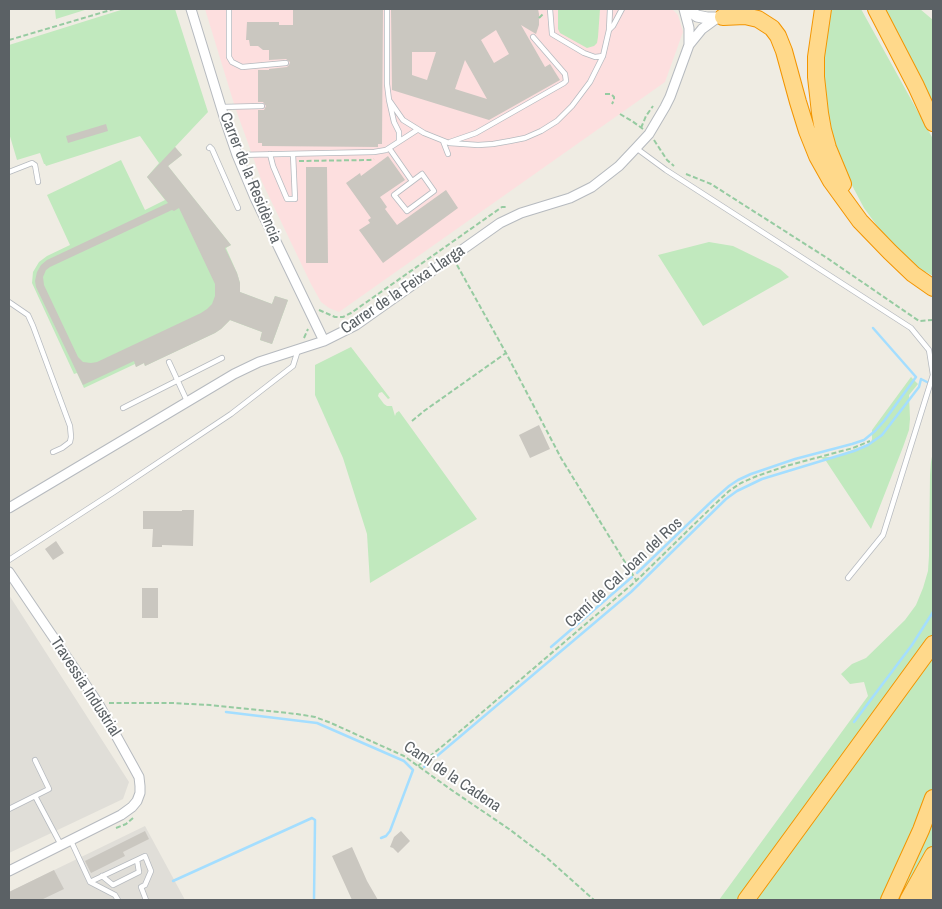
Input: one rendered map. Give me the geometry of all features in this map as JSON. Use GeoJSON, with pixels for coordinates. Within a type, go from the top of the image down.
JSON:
{"type":"FeatureCollection","features":[{"type":"Feature","properties":{"kind":"highway"},"geometry":{"type":"LineString","coordinates":[[823,9],[816,63],[823,130],[842,182],[859,214],[874,235]]}},
{"type":"Feature","properties":{"kind":"highway"},"geometry":{"type":"LineString","coordinates":[[867,9],[916,86]]}},
{"type":"Feature","properties":{"kind":"highway"},"geometry":{"type":"LineString","coordinates":[[876,9],[933,123]]}},
{"type":"Feature","properties":{"kind":"highway"},"geometry":{"type":"LineString","coordinates":[[720,17],[745,16],[758,19],[772,28],[784,50],[802,117],[824,169],[860,221],[907,268],[933,288]]}},
{"type":"Feature","properties":{"kind":"highway"},"geometry":{"type":"LineString","coordinates":[[747,900],[933,644]]}},
{"type":"Feature","properties":{"kind":"highway"},"geometry":{"type":"LineString","coordinates":[[889,900],[921,830],[933,798]]}},
{"type":"Feature","properties":{"kind":"highway"},"geometry":{"type":"LineString","coordinates":[[908,900],[933,855]]}},
{"type":"Feature","properties":{"kind":"highway"},"geometry":{"type":"LineString","coordinates":[[923,900],[933,880]]}},
{"type":"Feature","properties":{"kind":"street","name":"Carrer de la Residència"},"geometry":{"type":"LineString","coordinates":[[191,9],[237,155],[255,198],[324,341]]}},
{"type":"Feature","properties":{"kind":"street"},"geometry":{"type":"LineString","coordinates":[[685,9],[697,16],[707,18],[720,17],[738,9]]}},
{"type":"Feature","properties":{"kind":"street","name":"Carrer de la Feixa Llarga"},"geometry":{"type":"LineString","coordinates":[[685,9],[689,28],[689,45]]}},
{"type":"Feature","properties":{"kind":"street","name":"Carrer de la Feixa Llarga"},"geometry":{"type":"LineString","coordinates":[[9,508],[187,401],[248,367],[324,341],[356,325],[492,228],[509,218],[581,193],[609,174],[649,134],[670,97],[689,45],[702,29],[720,17]]}},
{"type":"Feature","properties":{"kind":"street","name":"Travessia Industrial"},"geometry":{"type":"LineString","coordinates":[[9,572],[98,703],[139,777],[140,793],[134,812]]}},
{"type":"Feature","properties":{"kind":"street"},"geometry":{"type":"LineString","coordinates":[[9,871],[122,815],[134,812]]}},
{"type":"Feature","properties":{"kind":"lane"},"geometry":{"type":"LineString","coordinates":[[229,9],[229,57],[232,62],[242,66],[286,63]]}},
{"type":"Feature","properties":{"kind":"lane"},"geometry":{"type":"LineString","coordinates":[[387,9],[387,84],[394,122],[398,132],[398,141]]}},
{"type":"Feature","properties":{"kind":"lane"},"geometry":{"type":"LineString","coordinates":[[550,9],[552,34],[584,53],[595,57],[603,56]]}},
{"type":"Feature","properties":{"kind":"lane"},"geometry":{"type":"LineString","coordinates":[[389,100],[403,120],[417,130],[446,142],[493,144],[525,138],[541,131],[557,120],[572,106],[590,82],[603,56],[609,30],[610,9]]}},
{"type":"Feature","properties":{"kind":"lane"},"geometry":{"type":"LineString","coordinates":[[609,30],[614,26],[622,9]]}},
{"type":"Feature","properties":{"kind":"lane"},"geometry":{"type":"LineString","coordinates":[[446,142],[476,134],[566,81],[565,74],[533,37]]}},
{"type":"Feature","properties":{"kind":"lane"},"geometry":{"type":"LineString","coordinates":[[221,107],[262,106]]}},
{"type":"Feature","properties":{"kind":"lane"},"geometry":{"type":"LineString","coordinates":[[237,155],[374,152],[386,150],[417,130]]}},
{"type":"Feature","properties":{"kind":"lane"},"geometry":{"type":"LineString","coordinates":[[446,142],[448,154]]}},
{"type":"Feature","properties":{"kind":"lane"},"geometry":{"type":"LineString","coordinates":[[209,148],[212,149],[238,208]]}},
{"type":"Feature","properties":{"kind":"lane"},"geometry":{"type":"LineString","coordinates":[[389,148],[412,181]]}},
{"type":"Feature","properties":{"kind":"lane"},"geometry":{"type":"LineString","coordinates":[[636,148],[666,170],[911,328],[930,350],[933,376],[883,535],[848,578]]}},
{"type":"Feature","properties":{"kind":"lane"},"geometry":{"type":"LineString","coordinates":[[270,154],[287,199],[295,199],[293,154]]}},
{"type":"Feature","properties":{"kind":"lane"},"geometry":{"type":"LineString","coordinates":[[9,172],[32,163],[35,166],[38,182]]}},
{"type":"Feature","properties":{"kind":"lane"},"geometry":{"type":"LineString","coordinates":[[422,174],[434,190],[407,211],[394,195],[412,181],[422,174]]}},
{"type":"Feature","properties":{"kind":"lane"},"geometry":{"type":"LineString","coordinates":[[9,302],[28,315],[70,426],[70,442],[54,452]]}},
{"type":"Feature","properties":{"kind":"lane"},"geometry":{"type":"LineString","coordinates":[[9,560],[231,414],[293,366],[298,350]]}},
{"type":"Feature","properties":{"kind":"lane"},"geometry":{"type":"LineString","coordinates":[[123,408],[222,358]]}},
{"type":"Feature","properties":{"kind":"lane"},"geometry":{"type":"LineString","coordinates":[[169,362],[187,401]]}},
{"type":"Feature","properties":{"kind":"lane"},"geometry":{"type":"LineString","coordinates":[[9,809],[49,789],[35,760]]}},
{"type":"Feature","properties":{"kind":"lane"},"geometry":{"type":"LineString","coordinates":[[35,796],[61,845]]}},
{"type":"Feature","properties":{"kind":"lane"},"geometry":{"type":"LineString","coordinates":[[70,840],[90,882],[115,895],[118,900]]}},
{"type":"Feature","properties":{"kind":"lane"},"geometry":{"type":"LineString","coordinates":[[90,882],[145,856],[151,871],[145,885],[141,887],[146,900]]}},
{"type":"Feature","properties":{"kind":"lane"},"geometry":{"type":"LineString","coordinates":[[102,876],[113,885],[140,872],[137,860]]}},
{"type":"Feature","properties":{"kind":"path"},"geometry":{"type":"LineString","coordinates":[[9,40],[114,9]]}},
{"type":"Feature","properties":{"kind":"path"},"geometry":{"type":"LineString","coordinates":[[606,94],[611,94],[614,97],[612,104]]}},
{"type":"Feature","properties":{"kind":"path"},"geometry":{"type":"LineString","coordinates":[[620,114],[641,128],[653,106]]}},
{"type":"Feature","properties":{"kind":"path"},"geometry":{"type":"LineString","coordinates":[[652,138],[667,160],[678,170]]}},
{"type":"Feature","properties":{"kind":"path"},"geometry":{"type":"LineString","coordinates":[[663,159],[667,160]]}},
{"type":"Feature","properties":{"kind":"path"},"geometry":{"type":"LineString","coordinates":[[686,174],[712,184],[827,258],[919,321],[933,320]]}},
{"type":"Feature","properties":{"kind":"path","name":"Carrer de la Feixa Llarga"},"geometry":{"type":"LineString","coordinates":[[318,310],[335,317],[343,317],[351,313],[502,207],[506,207]]}},
{"type":"Feature","properties":{"kind":"path"},"geometry":{"type":"LineString","coordinates":[[452,257],[506,353],[561,458],[636,581]]}},
{"type":"Feature","properties":{"kind":"path"},"geometry":{"type":"LineString","coordinates":[[412,421],[424,410],[506,353]]}},
{"type":"Feature","properties":{"kind":"path","name":"Camí de Cal Joan del Ros"},"geometry":{"type":"LineString","coordinates":[[418,766],[636,581],[729,492],[757,476],[853,448],[870,441]]}},
{"type":"Feature","properties":{"kind":"path","name":"Camí de la Cadena"},"geometry":{"type":"LineString","coordinates":[[98,703],[172,703],[297,714],[331,723],[404,756],[509,829],[594,900]]}},
{"type":"Feature","properties":{"kind":"path"},"geometry":{"type":"LineString","coordinates":[[110,831],[126,824],[134,812]]}},
{"type":"Feature","properties":{"kind":"shaded area"},"geometry":{"type":"Polygon","coordinates":[[[205,9],[672,9],[678,15],[683,32],[665,82],[339,312],[321,302],[262,182],[235,107],[205,9]]]}},
{"type":"Feature","properties":{"kind":"shaded area"},"geometry":{"type":"Polygon","coordinates":[[[9,595],[129,782],[123,799],[9,853],[9,595]]]}},
{"type":"Feature","properties":{"kind":"shaded area"},"geometry":{"type":"Polygon","coordinates":[[[145,826],[185,900],[9,900],[9,892],[145,826]]]}},
{"type":"Feature","properties":{"kind":"green space"},"geometry":{"type":"Polygon","coordinates":[[[88,9],[56,19],[55,10],[88,9]]]}},
{"type":"Feature","properties":{"kind":"green space"},"geometry":{"type":"Polygon","coordinates":[[[124,9],[175,9],[208,112],[175,147],[182,155],[168,166],[231,245],[226,248],[237,273],[240,292],[272,304],[275,296],[288,300],[272,344],[260,340],[262,332],[230,320],[215,333],[145,366],[144,363],[136,367],[135,364],[84,388],[77,373],[74,374],[32,283],[33,272],[39,262],[70,245],[47,195],[121,160],[145,210],[165,200],[147,177],[159,163],[140,136],[46,166],[40,153],[17,160],[9,133],[9,45],[124,9]]]}},
{"type":"Feature","properties":{"kind":"green space"},"geometry":{"type":"Polygon","coordinates":[[[558,9],[600,9],[597,43],[587,48],[560,33],[558,29],[558,9]]]}},
{"type":"Feature","properties":{"kind":"green space"},"geometry":{"type":"Polygon","coordinates":[[[829,9],[861,9],[933,139],[933,276],[920,271],[886,238],[864,208],[845,172],[833,139],[824,93],[823,45],[829,9]]]}},
{"type":"Feature","properties":{"kind":"green space"},"geometry":{"type":"Polygon","coordinates":[[[882,9],[920,9],[933,20],[933,110],[882,9]]]}},
{"type":"Feature","properties":{"kind":"green space"},"geometry":{"type":"Polygon","coordinates":[[[709,242],[733,246],[780,269],[789,277],[703,326],[658,255],[709,242]]]}},
{"type":"Feature","properties":{"kind":"green space"},"geometry":{"type":"Polygon","coordinates":[[[351,347],[390,398],[388,399],[382,392],[378,396],[384,404],[392,406],[395,416],[399,411],[477,519],[370,583],[367,534],[343,458],[315,395],[315,365],[351,347]]]}},
{"type":"Feature","properties":{"kind":"green space"},"geometry":{"type":"Polygon","coordinates":[[[911,377],[918,384],[909,395],[909,430],[871,529],[826,461],[820,457],[834,457],[871,442],[872,430],[911,377]]]}},
{"type":"Feature","properties":{"kind":"green space"},"geometry":{"type":"Polygon","coordinates":[[[933,451],[933,900],[719,900],[868,696],[864,682],[850,684],[841,674],[852,664],[866,658],[905,620],[916,605],[928,571],[930,475],[933,451]]]}},
{"type":"Feature","properties":{"kind":"building"},"geometry":{"type":"Polygon","coordinates":[[[293,9],[383,9],[382,144],[378,144],[378,147],[262,146],[262,143],[258,143],[258,110],[264,110],[266,106],[263,102],[258,102],[258,70],[287,67],[290,62],[286,59],[269,60],[269,50],[263,50],[258,46],[250,46],[249,40],[246,40],[247,22],[279,22],[279,25],[293,25],[293,9]]]}},
{"type":"Feature","properties":{"kind":"building"},"geometry":{"type":"Polygon","coordinates":[[[391,9],[538,9],[539,25],[536,34],[521,25],[545,67],[550,64],[560,80],[489,120],[392,90],[391,9]],[[496,30],[481,40],[494,63],[509,54],[496,30]],[[412,52],[412,75],[427,80],[436,52],[412,52]],[[465,60],[455,89],[487,99],[465,60]]]}},
{"type":"Feature","properties":{"kind":"building"},"geometry":{"type":"Polygon","coordinates":[[[106,124],[108,131],[68,143],[66,136],[106,124]]]}},
{"type":"Feature","properties":{"kind":"building"},"geometry":{"type":"Polygon","coordinates":[[[175,147],[182,155],[168,166],[231,245],[225,248],[237,273],[240,292],[272,304],[275,296],[288,300],[272,344],[260,340],[262,332],[230,320],[215,333],[145,366],[144,363],[136,367],[134,361],[83,385],[36,287],[37,272],[47,260],[168,203],[147,177],[175,147]],[[179,208],[50,267],[46,270],[43,277],[44,285],[78,357],[83,362],[91,363],[97,362],[201,313],[212,304],[215,296],[215,284],[179,208]]]}},
{"type":"Feature","properties":{"kind":"building"},"geometry":{"type":"Polygon","coordinates":[[[388,156],[405,180],[380,197],[387,207],[385,209],[397,225],[446,190],[458,208],[383,263],[359,230],[370,223],[368,220],[371,218],[346,183],[360,173],[361,176],[388,156]]]}},
{"type":"Feature","properties":{"kind":"building"},"geometry":{"type":"Polygon","coordinates":[[[306,167],[327,167],[328,263],[306,263],[306,167]]]}},
{"type":"Feature","properties":{"kind":"building"},"geometry":{"type":"Polygon","coordinates":[[[539,425],[550,449],[530,458],[519,435],[539,425]]]}},
{"type":"Feature","properties":{"kind":"building"},"geometry":{"type":"Polygon","coordinates":[[[194,510],[193,546],[162,545],[162,547],[152,547],[153,529],[143,529],[143,511],[194,510]]]}},
{"type":"Feature","properties":{"kind":"building"},"geometry":{"type":"Polygon","coordinates":[[[56,541],[64,553],[53,560],[45,549],[56,541]]]}},
{"type":"Feature","properties":{"kind":"building"},"geometry":{"type":"Polygon","coordinates":[[[142,588],[158,588],[158,618],[142,618],[142,588]]]}},
{"type":"Feature","properties":{"kind":"building"},"geometry":{"type":"Polygon","coordinates":[[[145,831],[149,839],[123,852],[125,856],[91,873],[85,861],[145,831]]]}},
{"type":"Feature","properties":{"kind":"building"},"geometry":{"type":"Polygon","coordinates":[[[401,831],[410,841],[398,853],[390,847],[394,837],[401,831]]]}},
{"type":"Feature","properties":{"kind":"building"},"geometry":{"type":"Polygon","coordinates":[[[352,847],[367,881],[378,900],[352,900],[332,856],[352,847]]]}},
{"type":"Feature","properties":{"kind":"building"},"geometry":{"type":"Polygon","coordinates":[[[54,870],[64,889],[41,900],[9,900],[9,892],[54,870]]]}},
{"type":"Feature","properties":{"kind":"waterway"},"geometry":{"type":"LineString","coordinates":[[873,328],[916,377]]}},
{"type":"Feature","properties":{"kind":"waterway"},"geometry":{"type":"LineString","coordinates":[[637,573],[712,501],[738,480],[795,459],[864,440],[884,421],[916,377]]}},
{"type":"Feature","properties":{"kind":"waterway"},"geometry":{"type":"LineString","coordinates":[[921,379],[933,385]]}},
{"type":"Feature","properties":{"kind":"waterway"},"geometry":{"type":"LineString","coordinates":[[424,767],[631,592],[726,499],[737,491],[762,479],[868,445],[882,435],[919,387],[921,379]]}},
{"type":"Feature","properties":{"kind":"waterway"},"geometry":{"type":"LineString","coordinates":[[551,647],[632,577]]}},
{"type":"Feature","properties":{"kind":"waterway"},"geometry":{"type":"LineString","coordinates":[[854,722],[912,645],[933,612]]}},
{"type":"Feature","properties":{"kind":"waterway"},"geometry":{"type":"LineString","coordinates":[[226,712],[317,723],[404,761],[413,770],[390,831],[381,838]]}},
{"type":"Feature","properties":{"kind":"waterway"},"geometry":{"type":"LineString","coordinates":[[173,881],[312,818],[315,820],[314,900]]}}]}
